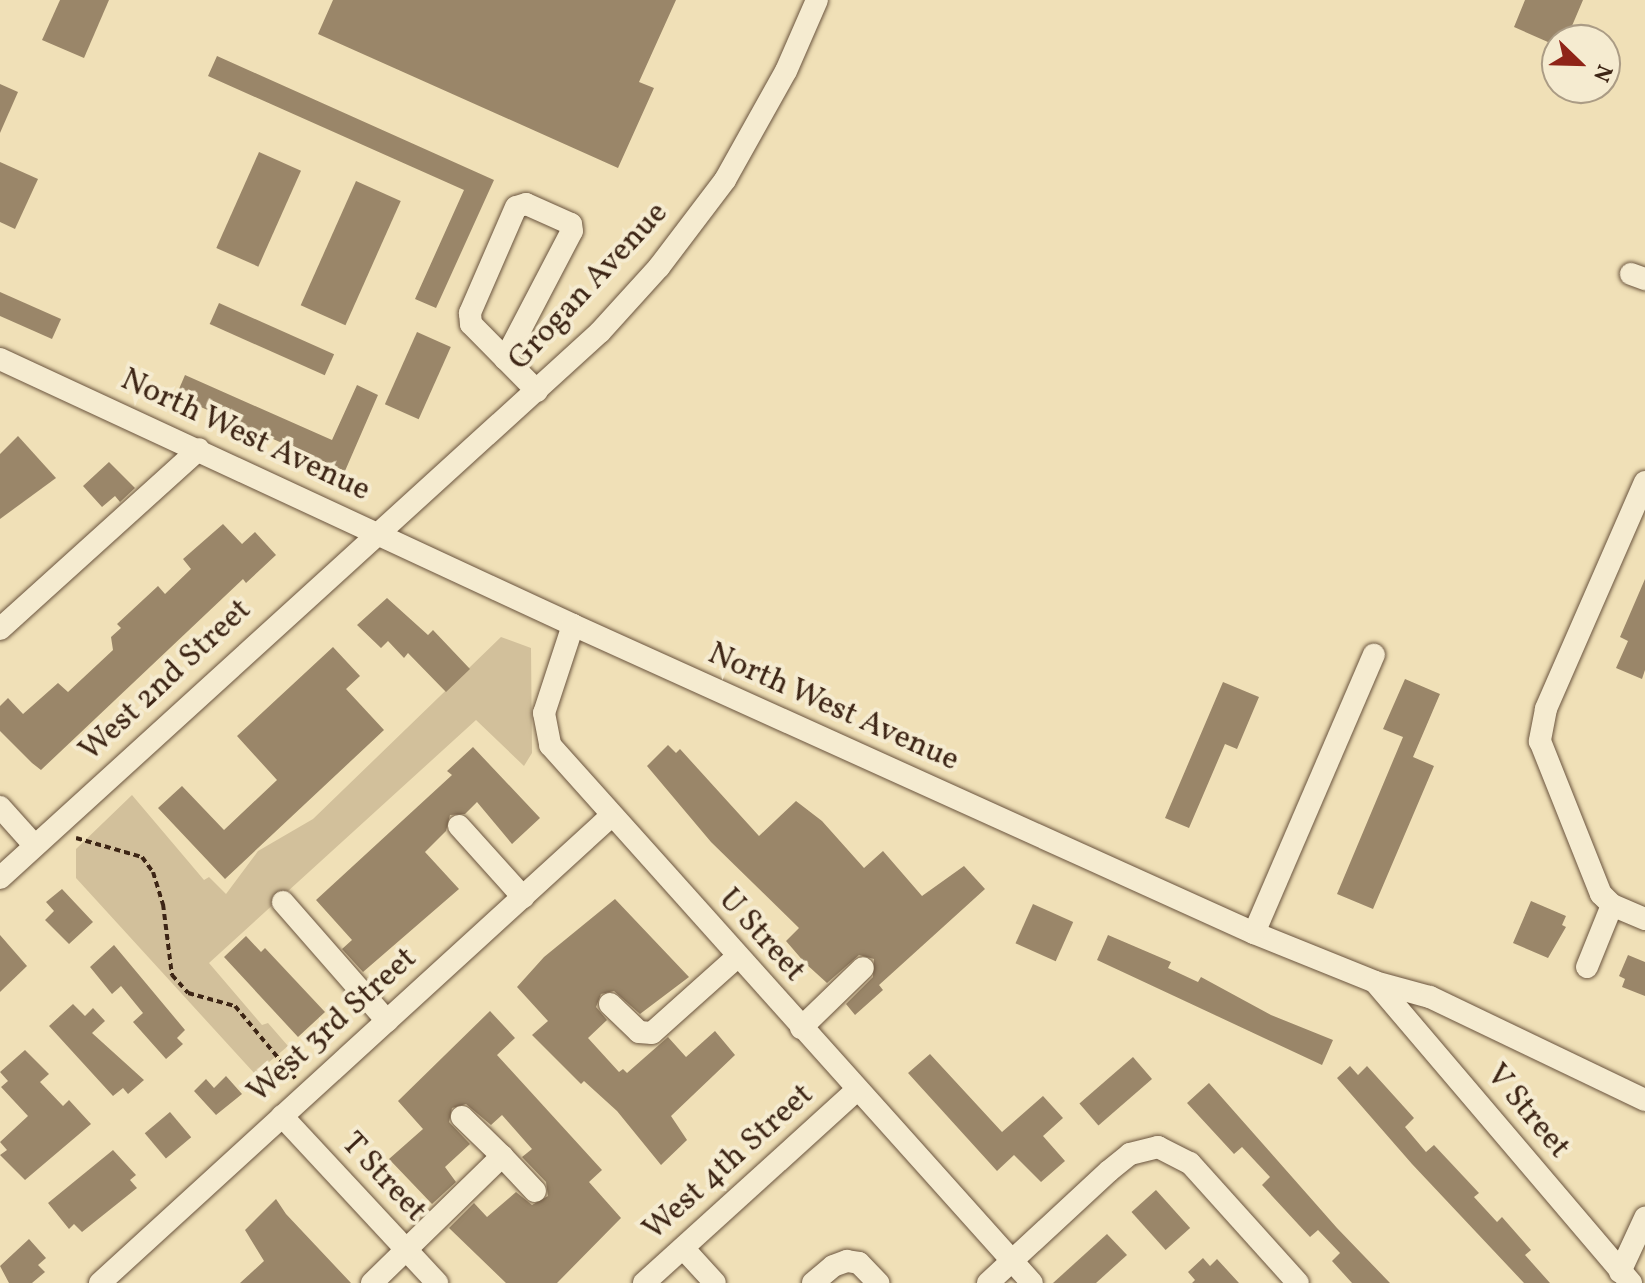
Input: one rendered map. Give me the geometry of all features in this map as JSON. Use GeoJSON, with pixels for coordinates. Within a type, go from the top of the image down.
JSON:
{"type":"FeatureCollection","features":[{"type":"Feature","properties":{"kind":"street","name":"Grogan Avenue"},"geometry":{"type":"LineString","coordinates":[[375,531],[537,391],[659,267],[725,180],[786,71],[817,0]]}},
{"type":"Feature","properties":{"kind":"street"},"geometry":{"type":"LineString","coordinates":[[505,359],[520,338],[571,224],[526,204],[516,207],[470,313],[471,324],[505,359],[537,391]]}},
{"type":"Feature","properties":{"kind":"street","name":"North West Avenue"},"geometry":{"type":"LineString","coordinates":[[5,369],[199,449],[573,625],[1254,933],[1375,982],[1430,997],[1645,1100]]}},
{"type":"Feature","properties":{"kind":"street"},"geometry":{"type":"LineString","coordinates":[[0,629],[199,449]]}},
{"type":"Feature","properties":{"kind":"street"},"geometry":{"type":"LineString","coordinates":[[1645,482],[1541,723],[1540,741],[1595,882],[1612,905],[1645,919]]}},
{"type":"Feature","properties":{"kind":"street","name":"West 2nd Street"},"geometry":{"type":"LineString","coordinates":[[0,878],[375,531]]}},
{"type":"Feature","properties":{"kind":"street","name":"U Street"},"geometry":{"type":"LineString","coordinates":[[573,625],[544,713],[550,745],[610,817],[1032,1283]]}},
{"type":"Feature","properties":{"kind":"street"},"geometry":{"type":"LineString","coordinates":[[1254,933],[1374,655]]}},
{"type":"Feature","properties":{"kind":"street"},"geometry":{"type":"LineString","coordinates":[[0,807],[35,846]]}},
{"type":"Feature","properties":{"kind":"street","name":"West 3rd Street"},"geometry":{"type":"LineString","coordinates":[[100,1283],[610,817]]}},
{"type":"Feature","properties":{"kind":"street"},"geometry":{"type":"LineString","coordinates":[[459,826],[523,897]]}},
{"type":"Feature","properties":{"kind":"street"},"geometry":{"type":"LineString","coordinates":[[283,902],[387,1021]]}},
{"type":"Feature","properties":{"kind":"street"},"geometry":{"type":"LineString","coordinates":[[1587,967],[1612,905]]}},
{"type":"Feature","properties":{"kind":"street"},"geometry":{"type":"LineString","coordinates":[[610,1004],[639,1032],[652,1033],[737,957]]}},
{"type":"Feature","properties":{"kind":"street"},"geometry":{"type":"LineString","coordinates":[[801,1028],[863,968]]}},
{"type":"Feature","properties":{"kind":"street","name":"V Street"},"geometry":{"type":"LineString","coordinates":[[1375,982],[1625,1277]]}},
{"type":"Feature","properties":{"kind":"street","name":"West 4th Street"},"geometry":{"type":"LineString","coordinates":[[644,1283],[857,1090]]}},
{"type":"Feature","properties":{"kind":"street","name":"T Street"},"geometry":{"type":"LineString","coordinates":[[282,1116],[437,1283]]}},
{"type":"Feature","properties":{"kind":"street"},"geometry":{"type":"LineString","coordinates":[[462,1117],[535,1191]]}},
{"type":"Feature","properties":{"kind":"street"},"geometry":{"type":"LineString","coordinates":[[988,1283],[1130,1154],[1158,1147],[1190,1163],[1298,1283]]}},
{"type":"Feature","properties":{"kind":"street"},"geometry":{"type":"LineString","coordinates":[[372,1283],[404,1248],[502,1156]]}},
{"type":"Feature","properties":{"kind":"street"},"geometry":{"type":"LineString","coordinates":[[1625,1277],[1645,1218]]}},
{"type":"Feature","properties":{"kind":"street"},"geometry":{"type":"LineString","coordinates":[[683,1248],[715,1283]]}},
{"type":"Feature","properties":{"kind":"street"},"geometry":{"type":"LineString","coordinates":[[813,1283],[833,1266],[847,1261],[859,1263],[878,1283]]}},
{"type":"Feature","properties":{"kind":"path"},"geometry":{"type":"LineString","coordinates":[[62,821],[75,837],[142,857],[153,872],[163,904],[172,975],[188,993],[235,1006],[308,1093]]}},
{"type":"Feature","properties":{"kind":"shaded area"},"geometry":{"type":"Polygon","coordinates":[[[501,637],[531,648],[532,753],[524,766],[476,720],[209,963],[262,1025],[268,1023],[288,1046],[255,1074],[76,878],[76,849],[132,795],[204,880],[209,877],[226,894],[258,851],[313,819],[501,637]]]}},
{"type":"Feature","properties":{"kind":"building"},"geometry":{"type":"Polygon","coordinates":[[[60,0],[109,0],[84,58],[42,40],[60,0]]]}},
{"type":"Feature","properties":{"kind":"building"},"geometry":{"type":"Polygon","coordinates":[[[333,0],[676,0],[639,82],[654,88],[618,168],[318,34],[333,0]]]}},
{"type":"Feature","properties":{"kind":"building"},"geometry":{"type":"Polygon","coordinates":[[[1525,0],[1583,0],[1573,24],[1541,24],[1541,39],[1514,27],[1525,0]]]}},
{"type":"Feature","properties":{"kind":"building"},"geometry":{"type":"Polygon","coordinates":[[[217,56],[494,180],[436,308],[415,299],[464,190],[208,76],[217,56]]]}},
{"type":"Feature","properties":{"kind":"building"},"geometry":{"type":"Polygon","coordinates":[[[0,84],[18,92],[0,133],[0,84]]]}},
{"type":"Feature","properties":{"kind":"building"},"geometry":{"type":"Polygon","coordinates":[[[259,152],[301,171],[258,267],[216,248],[259,152]]]}},
{"type":"Feature","properties":{"kind":"building"},"geometry":{"type":"Polygon","coordinates":[[[0,162],[38,179],[15,229],[0,222],[0,162]]]}},
{"type":"Feature","properties":{"kind":"building"},"geometry":{"type":"Polygon","coordinates":[[[356,181],[401,201],[345,325],[301,305],[356,181]]]}},
{"type":"Feature","properties":{"kind":"building"},"geometry":{"type":"Polygon","coordinates":[[[0,292],[61,319],[52,339],[0,316],[0,292]]]}},
{"type":"Feature","properties":{"kind":"building"},"geometry":{"type":"Polygon","coordinates":[[[219,303],[334,354],[325,375],[210,324],[219,303]]]}},
{"type":"Feature","properties":{"kind":"building"},"geometry":{"type":"Polygon","coordinates":[[[417,332],[451,347],[419,419],[385,404],[417,332]]]}},
{"type":"Feature","properties":{"kind":"building"},"geometry":{"type":"Polygon","coordinates":[[[185,375],[332,440],[357,385],[378,395],[345,471],[176,396],[185,375]]]}},
{"type":"Feature","properties":{"kind":"building"},"geometry":{"type":"Polygon","coordinates":[[[18,436],[56,478],[0,519],[0,454],[18,436]]]}},
{"type":"Feature","properties":{"kind":"building"},"geometry":{"type":"Polygon","coordinates":[[[109,462],[135,488],[120,502],[115,496],[102,507],[83,486],[109,462]]]}},
{"type":"Feature","properties":{"kind":"building"},"geometry":{"type":"Polygon","coordinates":[[[223,524],[242,544],[255,532],[276,555],[246,583],[243,579],[41,770],[0,731],[0,706],[8,698],[23,714],[58,683],[68,692],[113,650],[111,637],[121,628],[117,624],[158,586],[165,594],[191,569],[183,559],[223,524]]]}},
{"type":"Feature","properties":{"kind":"building"},"geometry":{"type":"Polygon","coordinates":[[[1645,579],[1645,670],[1642,679],[1616,668],[1628,641],[1620,637],[1645,579]]]}},
{"type":"Feature","properties":{"kind":"building"},"geometry":{"type":"Polygon","coordinates":[[[387,598],[428,635],[433,630],[470,669],[446,692],[408,653],[404,658],[388,641],[381,648],[357,625],[387,598]]]}},
{"type":"Feature","properties":{"kind":"building"},"geometry":{"type":"Polygon","coordinates":[[[333,647],[360,676],[346,689],[384,730],[225,879],[158,808],[182,786],[224,830],[277,780],[237,736],[333,647]]]}},
{"type":"Feature","properties":{"kind":"building"},"geometry":{"type":"Polygon","coordinates":[[[1405,679],[1440,694],[1413,757],[1434,766],[1373,909],[1337,894],[1403,737],[1383,729],[1405,679]]]}},
{"type":"Feature","properties":{"kind":"building"},"geometry":{"type":"Polygon","coordinates":[[[1223,682],[1259,697],[1237,749],[1225,744],[1189,828],[1165,818],[1223,682]]]}},
{"type":"Feature","properties":{"kind":"building"},"geometry":{"type":"Polygon","coordinates":[[[668,745],[676,753],[680,749],[759,836],[796,801],[822,821],[864,868],[883,851],[922,896],[964,866],[985,889],[879,985],[883,990],[855,1015],[846,1004],[873,977],[874,959],[859,955],[827,983],[805,963],[786,941],[799,928],[711,842],[647,766],[668,745]]]}},
{"type":"Feature","properties":{"kind":"building"},"geometry":{"type":"Polygon","coordinates":[[[473,747],[540,818],[512,844],[477,802],[465,814],[450,815],[446,831],[425,852],[459,889],[363,972],[342,949],[352,940],[316,900],[452,775],[447,771],[473,747]]]}},
{"type":"Feature","properties":{"kind":"building"},"geometry":{"type":"Polygon","coordinates":[[[62,889],[93,922],[69,944],[45,920],[54,911],[46,902],[62,889]]]}},
{"type":"Feature","properties":{"kind":"building"},"geometry":{"type":"Polygon","coordinates":[[[615,899],[689,977],[640,1014],[614,991],[601,994],[596,1007],[607,1020],[588,1038],[619,1072],[623,1069],[627,1073],[668,1037],[686,1057],[715,1031],[735,1055],[671,1116],[687,1140],[661,1165],[617,1111],[584,1081],[581,1084],[532,1035],[548,1021],[517,987],[544,957],[615,899]]]}},
{"type":"Feature","properties":{"kind":"building"},"geometry":{"type":"Polygon","coordinates":[[[1531,901],[1566,916],[1562,925],[1566,927],[1548,958],[1513,943],[1531,901]]]}},
{"type":"Feature","properties":{"kind":"building"},"geometry":{"type":"Polygon","coordinates":[[[1033,904],[1073,922],[1056,961],[1016,943],[1033,904]]]}},
{"type":"Feature","properties":{"kind":"building"},"geometry":{"type":"Polygon","coordinates":[[[0,935],[27,966],[0,992],[0,935]]]}},
{"type":"Feature","properties":{"kind":"building"},"geometry":{"type":"Polygon","coordinates":[[[1108,935],[1171,962],[1168,968],[1198,982],[1201,977],[1271,1015],[1333,1040],[1322,1065],[1097,960],[1108,935]]]}},
{"type":"Feature","properties":{"kind":"building"},"geometry":{"type":"Polygon","coordinates":[[[246,936],[261,952],[265,948],[325,1012],[298,1037],[224,957],[246,936]]]}},
{"type":"Feature","properties":{"kind":"building"},"geometry":{"type":"Polygon","coordinates":[[[114,945],[185,1030],[177,1038],[183,1044],[166,1059],[133,1022],[143,1013],[121,986],[112,994],[90,967],[114,945]]]}},
{"type":"Feature","properties":{"kind":"building"},"geometry":{"type":"Polygon","coordinates":[[[1628,955],[1645,962],[1645,996],[1622,987],[1625,979],[1619,976],[1628,955]]]}},
{"type":"Feature","properties":{"kind":"building"},"geometry":{"type":"Polygon","coordinates":[[[73,1004],[85,1016],[93,1008],[105,1021],[92,1033],[144,1080],[128,1094],[123,1088],[113,1096],[49,1026],[73,1004]]]}},
{"type":"Feature","properties":{"kind":"building"},"geometry":{"type":"Polygon","coordinates":[[[490,1011],[515,1038],[497,1055],[602,1170],[589,1182],[621,1218],[557,1283],[506,1283],[449,1228],[474,1203],[487,1217],[516,1192],[532,1205],[548,1196],[546,1182],[522,1157],[532,1149],[502,1115],[491,1125],[466,1104],[452,1108],[449,1122],[470,1144],[445,1167],[456,1182],[432,1204],[389,1159],[423,1129],[398,1101],[490,1011]]]}},
{"type":"Feature","properties":{"kind":"building"},"geometry":{"type":"Polygon","coordinates":[[[25,1050],[49,1074],[40,1082],[63,1106],[69,1100],[91,1124],[25,1180],[0,1155],[7,1150],[0,1142],[28,1116],[1,1087],[8,1081],[0,1072],[25,1050]]]}},
{"type":"Feature","properties":{"kind":"building"},"geometry":{"type":"Polygon","coordinates":[[[930,1054],[1002,1132],[1043,1096],[1063,1118],[1043,1136],[1065,1161],[1041,1182],[1014,1155],[997,1171],[908,1073],[930,1054]]]}},
{"type":"Feature","properties":{"kind":"building"},"geometry":{"type":"Polygon","coordinates":[[[1133,1057],[1152,1079],[1098,1125],[1079,1104],[1133,1057]]]}},
{"type":"Feature","properties":{"kind":"building"},"geometry":{"type":"Polygon","coordinates":[[[1350,1066],[1358,1075],[1367,1066],[1414,1118],[1405,1127],[1426,1152],[1434,1145],[1479,1193],[1474,1197],[1497,1222],[1502,1217],[1531,1250],[1525,1255],[1550,1283],[1524,1283],[1412,1164],[1337,1078],[1350,1066]]]}},
{"type":"Feature","properties":{"kind":"building"},"geometry":{"type":"Polygon","coordinates":[[[226,1076],[242,1094],[216,1115],[194,1091],[206,1079],[214,1088],[226,1076]]]}},
{"type":"Feature","properties":{"kind":"building"},"geometry":{"type":"Polygon","coordinates":[[[1209,1083],[1390,1283],[1352,1283],[1332,1261],[1340,1253],[1318,1230],[1310,1237],[1262,1185],[1270,1177],[1242,1147],[1234,1154],[1187,1103],[1209,1083]]]}},
{"type":"Feature","properties":{"kind":"building"},"geometry":{"type":"Polygon","coordinates":[[[170,1112],[191,1137],[166,1158],[145,1133],[170,1112]]]}},
{"type":"Feature","properties":{"kind":"building"},"geometry":{"type":"Polygon","coordinates":[[[113,1150],[136,1175],[130,1180],[137,1188],[82,1232],[74,1224],[69,1229],[48,1203],[113,1150]]]}},
{"type":"Feature","properties":{"kind":"building"},"geometry":{"type":"Polygon","coordinates":[[[1156,1190],[1190,1228],[1166,1250],[1131,1212],[1156,1190]]]}},
{"type":"Feature","properties":{"kind":"building"},"geometry":{"type":"Polygon","coordinates":[[[276,1199],[286,1214],[351,1283],[240,1283],[264,1261],[245,1230],[276,1199]]]}},
{"type":"Feature","properties":{"kind":"building"},"geometry":{"type":"Polygon","coordinates":[[[1107,1234],[1127,1255],[1096,1283],[1053,1283],[1107,1234]]]}},
{"type":"Feature","properties":{"kind":"building"},"geometry":{"type":"Polygon","coordinates":[[[29,1239],[46,1258],[38,1265],[45,1272],[32,1283],[9,1283],[0,1266],[29,1239]]]}},
{"type":"Feature","properties":{"kind":"building"},"geometry":{"type":"Polygon","coordinates":[[[1203,1258],[1210,1266],[1217,1259],[1239,1283],[1192,1283],[1195,1280],[1188,1272],[1203,1258]]]}}]}
